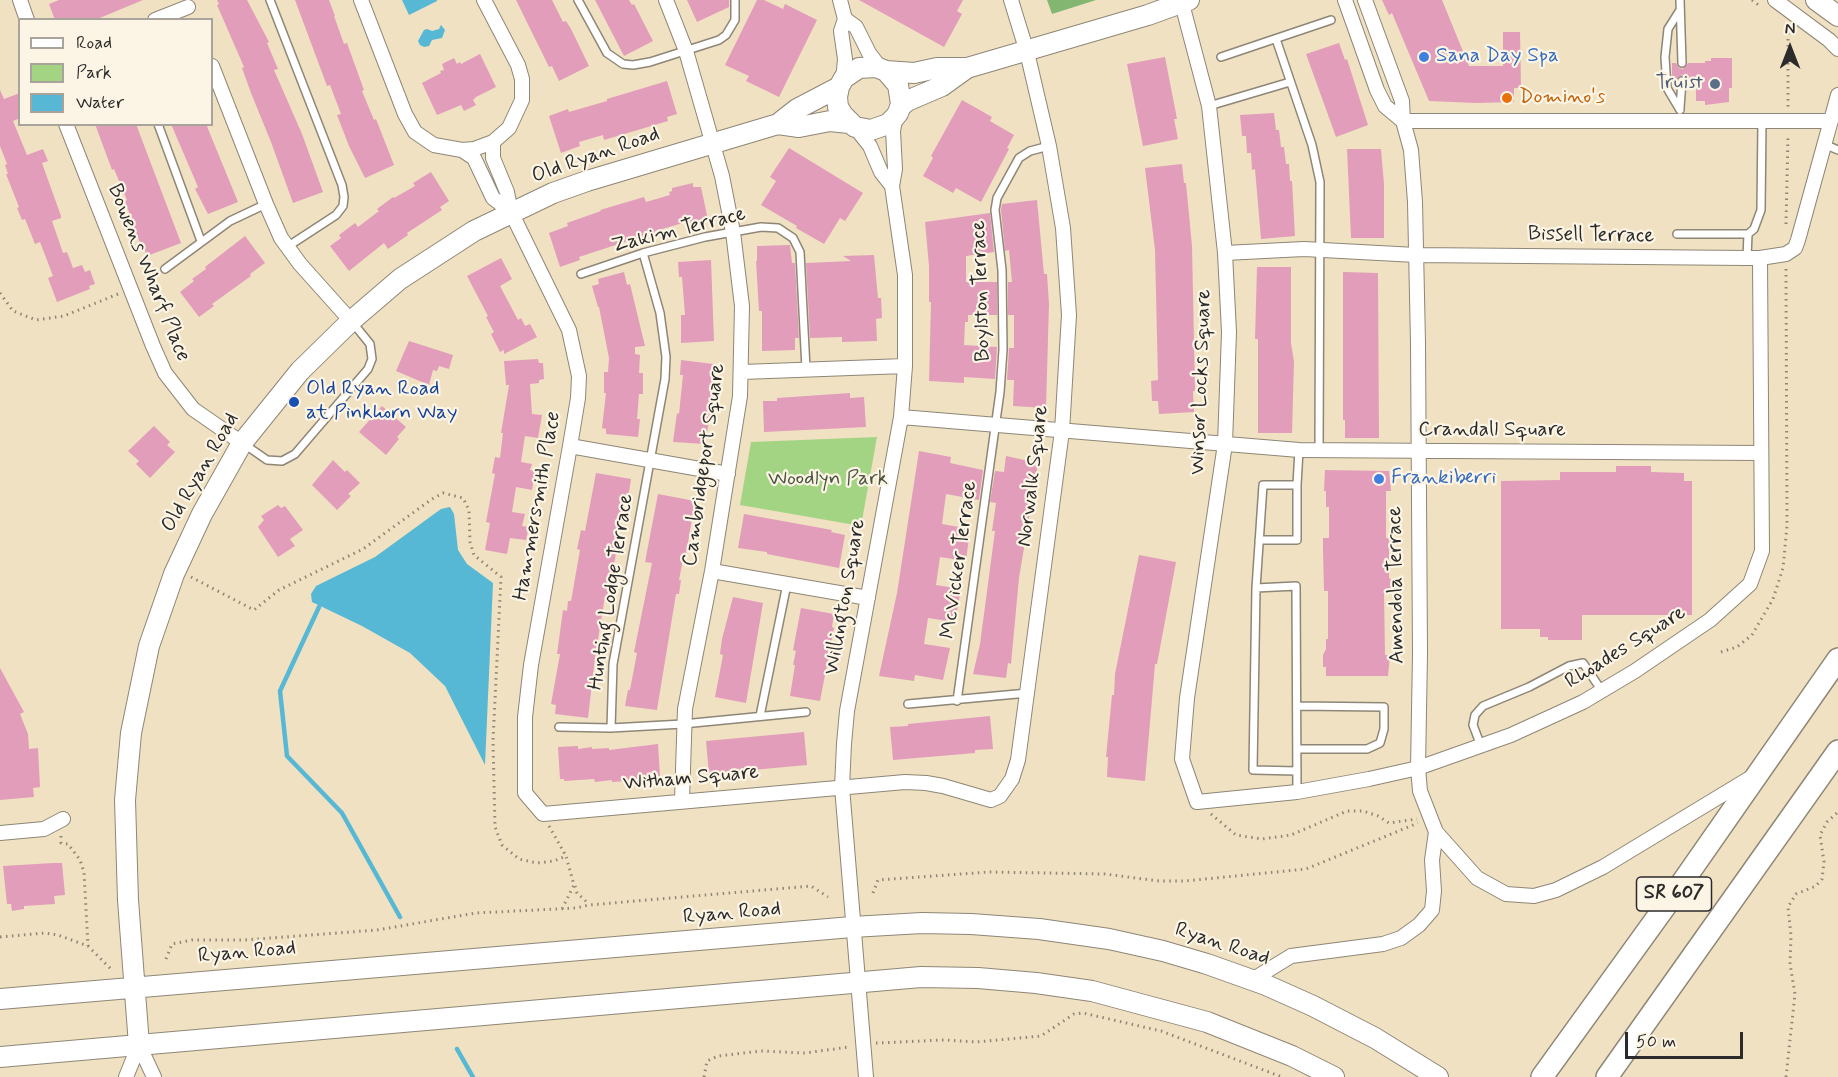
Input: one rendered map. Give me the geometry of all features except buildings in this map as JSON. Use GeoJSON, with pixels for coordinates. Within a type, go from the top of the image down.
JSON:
{"type":"FeatureCollection","features":[{"type":"Feature","properties":{"kind":"main road"},"geometry":{"type":"LineString","coordinates":[[1816,0],[1838,16]]}},
{"type":"Feature","properties":{"kind":"main road","name":"Old Ryan Road"},"geometry":{"type":"LineString","coordinates":[[139,1045],[128,900],[125,800],[131,733],[149,646],[176,570],[202,514],[242,443],[300,370],[351,321],[400,279],[439,252],[511,212],[553,193],[587,180],[778,124],[797,109],[841,84],[851,72],[859,68],[868,66],[914,73],[937,68],[967,68],[1148,15],[1184,1]]}},
{"type":"Feature","properties":{"kind":"main road","name":"Old Ryan Road"},"geometry":{"type":"LineString","coordinates":[[778,124],[799,127],[830,121],[851,124],[862,129],[880,128],[888,124],[907,101],[942,86],[967,68]]}},
{"type":"Feature","properties":{"kind":"main road"},"geometry":{"type":"LineString","coordinates":[[883,70],[898,85],[901,104],[897,114]]}},
{"type":"Feature","properties":{"kind":"main road"},"geometry":{"type":"LineString","coordinates":[[841,84],[837,97],[838,107],[851,124]]}},
{"type":"Feature","properties":{"kind":"main road","name":"SR 607"},"geometry":{"type":"LineString","coordinates":[[1542,1077],[1838,659]]}},
{"type":"Feature","properties":{"kind":"main road","name":"SR 607"},"geometry":{"type":"LineString","coordinates":[[1607,1077],[1838,751]]}},
{"type":"Feature","properties":{"kind":"main road","name":"Ryan Road"},"geometry":{"type":"LineString","coordinates":[[0,999],[852,927],[922,923],[971,924],[1039,929],[1109,939],[1163,951],[1252,980],[1314,1006],[1375,1038],[1438,1077]]}},
{"type":"Feature","properties":{"kind":"main road"},"geometry":{"type":"LineString","coordinates":[[0,1057],[921,977],[978,978],[1092,991],[1207,1022],[1292,1056],[1334,1077]]}},
{"type":"Feature","properties":{"kind":"street"},"geometry":{"type":"LineString","coordinates":[[21,0],[26,18]]}},
{"type":"Feature","properties":{"kind":"street"},"geometry":{"type":"LineString","coordinates":[[361,0],[405,114],[415,132],[434,145],[462,150],[474,149],[493,142],[509,128],[522,100],[522,79],[518,65],[484,0]]}},
{"type":"Feature","properties":{"kind":"street","name":"Cambridgeport Square"},"geometry":{"type":"LineString","coordinates":[[666,0],[686,51],[722,176],[734,232],[742,306],[742,372],[728,474],[683,724],[682,800]]}},
{"type":"Feature","properties":{"kind":"street"},"geometry":{"type":"LineString","coordinates":[[840,0],[845,19],[841,31],[845,59],[841,84]]}},
{"type":"Feature","properties":{"kind":"street","name":"Norwalk Square"},"geometry":{"type":"LineString","coordinates":[[842,787],[926,783],[992,800],[1000,796],[1012,779],[1018,760],[1062,430],[1069,315],[1063,228],[1049,146],[1027,52],[1011,0]]}},
{"type":"Feature","properties":{"kind":"street","name":"Amendola Terrace"},"geometry":{"type":"LineString","coordinates":[[1345,0],[1377,90],[1385,106],[1403,121]]}},
{"type":"Feature","properties":{"kind":"street","name":"Amendola Terrace"},"geometry":{"type":"LineString","coordinates":[[1365,0],[1402,101],[1403,121],[1411,150],[1416,255],[1420,654],[1418,768],[1420,791],[1436,832],[1477,878],[1506,894],[1534,896],[1556,890],[1603,867],[1760,772]]}},
{"type":"Feature","properties":{"kind":"street","name":"Winsor Locks Square"},"geometry":{"type":"LineString","coordinates":[[1184,1],[1209,106],[1225,253],[1229,332],[1225,444],[1187,698],[1182,759],[1197,802]]}},
{"type":"Feature","properties":{"kind":"street"},"geometry":{"type":"LineString","coordinates":[[1772,6],[1829,40],[1838,49]]}},
{"type":"Feature","properties":{"kind":"street"},"geometry":{"type":"LineString","coordinates":[[162,18],[189,9]]}},
{"type":"Feature","properties":{"kind":"street"},"geometry":{"type":"LineString","coordinates":[[845,19],[856,27],[869,53],[883,70]]}},
{"type":"Feature","properties":{"kind":"street"},"geometry":{"type":"LineString","coordinates":[[213,69],[266,204],[287,247],[351,321]]}},
{"type":"Feature","properties":{"kind":"street"},"geometry":{"type":"LineString","coordinates":[[1786,254],[1795,248],[1832,147],[1831,121],[1838,95]]}},
{"type":"Feature","properties":{"kind":"street","name":"Willington Square"},"geometry":{"type":"LineString","coordinates":[[866,1077],[842,787],[847,711],[901,417],[905,366],[905,275],[892,186],[895,169],[893,131],[897,114]]}},
{"type":"Feature","properties":{"kind":"street"},"geometry":{"type":"LineString","coordinates":[[1403,121],[1679,115],[1831,121]]}},
{"type":"Feature","properties":{"kind":"street","name":"Willington Square"},"geometry":{"type":"LineString","coordinates":[[851,124],[870,146],[881,172],[892,186]]}},
{"type":"Feature","properties":{"kind":"street","name":"Bowens Wharf Place"},"geometry":{"type":"LineString","coordinates":[[67,126],[165,373],[194,409],[242,443]]}},
{"type":"Feature","properties":{"kind":"street","name":"Hammersmith Place"},"geometry":{"type":"LineString","coordinates":[[493,142],[493,158],[507,192],[511,212],[569,330],[579,376],[570,446],[531,665],[525,717],[525,793],[543,814]]}},
{"type":"Feature","properties":{"kind":"street","name":"Hammersmith Place"},"geometry":{"type":"LineString","coordinates":[[462,150],[474,158],[493,198],[511,212]]}},
{"type":"Feature","properties":{"kind":"street","name":"Bissell Terrace"},"geometry":{"type":"LineString","coordinates":[[1225,253],[1304,249],[1416,255],[1753,258],[1786,254]]}},
{"type":"Feature","properties":{"kind":"street","name":"Rhoades Square"},"geometry":{"type":"LineString","coordinates":[[1197,802],[1297,792],[1418,768],[1511,735],[1584,702],[1635,671],[1710,620],[1750,584],[1762,550],[1753,258]]}},
{"type":"Feature","properties":{"kind":"street"},"geometry":{"type":"LineString","coordinates":[[742,372],[905,366]]}},
{"type":"Feature","properties":{"kind":"street","name":"Crandall Square"},"geometry":{"type":"LineString","coordinates":[[901,417],[1299,450],[1760,453]]}},
{"type":"Feature","properties":{"kind":"street"},"geometry":{"type":"LineString","coordinates":[[570,446],[728,474]]}},
{"type":"Feature","properties":{"kind":"street"},"geometry":{"type":"LineString","coordinates":[[712,571],[868,598]]}},
{"type":"Feature","properties":{"kind":"street","name":"Witham Square"},"geometry":{"type":"LineString","coordinates":[[543,814],[842,787]]}},
{"type":"Feature","properties":{"kind":"street"},"geometry":{"type":"LineString","coordinates":[[0,833],[44,829],[63,819]]}},
{"type":"Feature","properties":{"kind":"street"},"geometry":{"type":"LineString","coordinates":[[1252,980],[1291,956],[1383,944],[1401,938],[1419,925],[1432,910],[1434,891],[1432,860],[1436,832]]}},
{"type":"Feature","properties":{"kind":"street"},"geometry":{"type":"LineString","coordinates":[[126,1077],[139,1045]]}},
{"type":"Feature","properties":{"kind":"street"},"geometry":{"type":"LineString","coordinates":[[139,1045],[154,1077]]}},
{"type":"Feature","properties":{"kind":"lane"},"geometry":{"type":"LineString","coordinates":[[270,0],[342,185],[344,197],[343,206],[336,215],[287,247]]}},
{"type":"Feature","properties":{"kind":"lane"},"geometry":{"type":"LineString","coordinates":[[578,0],[607,53],[623,64],[633,65],[650,62],[719,40],[726,35],[735,20],[735,0]]}},
{"type":"Feature","properties":{"kind":"lane"},"geometry":{"type":"LineString","coordinates":[[1680,0],[1682,63]]}},
{"type":"Feature","properties":{"kind":"lane"},"geometry":{"type":"LineString","coordinates":[[1679,115],[1667,88],[1665,57],[1668,29],[1680,10]]}},
{"type":"Feature","properties":{"kind":"lane"},"geometry":{"type":"LineString","coordinates":[[1221,57],[1331,20]]}},
{"type":"Feature","properties":{"kind":"lane"},"geometry":{"type":"LineString","coordinates":[[1276,39],[1312,145],[1320,182],[1319,450]]}},
{"type":"Feature","properties":{"kind":"lane"},"geometry":{"type":"LineString","coordinates":[[1679,115],[1682,81]]}},
{"type":"Feature","properties":{"kind":"lane"},"geometry":{"type":"LineString","coordinates":[[1209,106],[1290,82]]}},
{"type":"Feature","properties":{"kind":"lane"},"geometry":{"type":"LineString","coordinates":[[1677,234],[1748,234],[1754,229],[1761,210],[1762,120]]}},
{"type":"Feature","properties":{"kind":"lane"},"geometry":{"type":"LineString","coordinates":[[159,126],[201,241]]}},
{"type":"Feature","properties":{"kind":"lane","name":"Boylston Terrace"},"geometry":{"type":"LineString","coordinates":[[996,424],[1003,350],[1002,270],[995,210],[997,198],[1019,158],[1030,151],[1049,146]]}},
{"type":"Feature","properties":{"kind":"lane"},"geometry":{"type":"LineString","coordinates":[[165,269],[230,221],[266,204]]}},
{"type":"Feature","properties":{"kind":"lane","name":"Zakim Terrace"},"geometry":{"type":"LineString","coordinates":[[581,274],[705,237],[761,227],[778,228],[789,234],[801,252],[806,369]]}},
{"type":"Feature","properties":{"kind":"lane"},"geometry":{"type":"LineString","coordinates":[[1748,234],[1753,258]]}},
{"type":"Feature","properties":{"kind":"lane","name":"Hunting Lodge Terrace"},"geometry":{"type":"LineString","coordinates":[[611,728],[613,664],[662,407],[666,357],[658,300],[643,254]]}},
{"type":"Feature","properties":{"kind":"lane"},"geometry":{"type":"LineString","coordinates":[[242,443],[267,460],[282,461],[294,454],[368,369],[372,359],[370,344],[351,321]]}},
{"type":"Feature","properties":{"kind":"lane","name":"McVicker Terrace"},"geometry":{"type":"LineString","coordinates":[[957,701],[996,424]]}},
{"type":"Feature","properties":{"kind":"lane"},"geometry":{"type":"LineString","coordinates":[[1259,540],[1297,540],[1299,450]]}},
{"type":"Feature","properties":{"kind":"lane"},"geometry":{"type":"LineString","coordinates":[[1297,485],[1263,485],[1256,588],[1253,770],[1297,771]]}},
{"type":"Feature","properties":{"kind":"lane"},"geometry":{"type":"LineString","coordinates":[[760,716],[787,584]]}},
{"type":"Feature","properties":{"kind":"lane"},"geometry":{"type":"LineString","coordinates":[[1256,588],[1296,586],[1297,792]]}},
{"type":"Feature","properties":{"kind":"lane"},"geometry":{"type":"LineString","coordinates":[[1481,746],[1473,725],[1475,715],[1483,706],[1529,687],[1569,666],[1583,663],[1602,691]]}},
{"type":"Feature","properties":{"kind":"lane"},"geometry":{"type":"LineString","coordinates":[[908,704],[1028,693]]}},
{"type":"Feature","properties":{"kind":"lane"},"geometry":{"type":"LineString","coordinates":[[1297,706],[1384,707],[1384,729],[1380,743],[1367,749],[1297,749]]}},
{"type":"Feature","properties":{"kind":"lane"},"geometry":{"type":"LineString","coordinates":[[559,727],[611,728],[683,724],[806,712]]}},
{"type":"Feature","properties":{"kind":"path"},"geometry":{"type":"LineString","coordinates":[[1752,0],[1772,6]]}},
{"type":"Feature","properties":{"kind":"path"},"geometry":{"type":"LineString","coordinates":[[1721,652],[1737,647],[1752,635],[1773,599],[1783,568],[1788,526],[1786,254],[1788,26]]}},
{"type":"Feature","properties":{"kind":"path"},"geometry":{"type":"LineString","coordinates":[[0,293],[13,310],[36,320],[64,316],[131,289]]}},
{"type":"Feature","properties":{"kind":"path"},"geometry":{"type":"LineString","coordinates":[[176,570],[254,610],[279,590],[363,549],[432,499],[443,494],[463,498],[470,510],[470,542],[474,555],[501,577],[493,741],[495,827],[502,845],[519,859],[537,863],[554,861],[566,856]]}},
{"type":"Feature","properties":{"kind":"path"},"geometry":{"type":"LineString","coordinates":[[1197,802],[1236,835],[1262,839],[1291,835],[1347,811],[1363,811],[1389,823],[1430,818]]}},
{"type":"Feature","properties":{"kind":"path"},"geometry":{"type":"LineString","coordinates":[[1786,1077],[1795,994],[1790,964],[1791,936],[1788,907],[1796,894],[1816,886],[1822,879],[1824,862],[1820,836],[1827,822],[1838,812]]}},
{"type":"Feature","properties":{"kind":"path"},"geometry":{"type":"LineString","coordinates":[[543,814],[566,856],[577,893],[589,905]]}},
{"type":"Feature","properties":{"kind":"path"},"geometry":{"type":"LineString","coordinates":[[873,893],[878,880],[989,872],[1105,874],[1159,881],[1185,881],[1306,869],[1430,818]]}},
{"type":"Feature","properties":{"kind":"path"},"geometry":{"type":"LineString","coordinates":[[63,819],[61,843],[68,844],[80,860],[84,872],[88,946]]}},
{"type":"Feature","properties":{"kind":"path"},"geometry":{"type":"LineString","coordinates":[[562,909],[574,885]]}},
{"type":"Feature","properties":{"kind":"path"},"geometry":{"type":"LineString","coordinates":[[166,959],[172,944],[192,940],[244,940],[377,930],[476,913],[576,908],[811,886],[828,897]]}},
{"type":"Feature","properties":{"kind":"path"},"geometry":{"type":"LineString","coordinates":[[0,937],[45,933],[58,935],[88,946],[112,970]]}},
{"type":"Feature","properties":{"kind":"path"},"geometry":{"type":"LineString","coordinates":[[704,1077],[707,1061],[718,1056],[761,1051],[805,1053],[901,1041],[976,1042],[1041,1036],[1074,1014],[1083,1013],[1161,1030],[1282,1077]]}},
{"type":"Feature","properties":{"kind":"green space"},"geometry":{"type":"Polygon","coordinates":[[[1047,0],[1096,0],[1052,14],[1047,0]]]}},
{"type":"Feature","properties":{"kind":"green space","name":"Woodlyn Park"},"geometry":{"type":"Polygon","coordinates":[[[877,437],[861,526],[740,505],[751,442],[877,437]]]}},
{"type":"Feature","properties":{"kind":"water"},"geometry":{"type":"Polygon","coordinates":[[[402,0],[437,0],[437,1],[409,15],[402,0]]]}},
{"type":"Feature","properties":{"kind":"water"},"geometry":{"type":"Polygon","coordinates":[[[441,25],[445,30],[442,38],[432,40],[429,46],[420,45],[418,41],[424,30],[439,29],[441,25]]]}},
{"type":"Feature","properties":{"kind":"water"},"geometry":{"type":"Polygon","coordinates":[[[450,507],[454,514],[458,550],[467,564],[493,583],[485,765],[445,686],[410,653],[312,602],[311,594],[316,586],[375,557],[441,509],[450,507]]]}},
{"type":"Feature","properties":{"kind":"waterway"},"geometry":{"type":"LineString","coordinates":[[319,607],[280,691],[287,756],[342,813],[400,917]]}},
{"type":"Feature","properties":{"kind":"waterway"},"geometry":{"type":"LineString","coordinates":[[457,1049],[473,1077]]}},
{"type":"Feature","properties":{"kind":"place","name":"Sana Day Spa"},"geometry":{"type":"Point","coordinates":[1424,57]}},
{"type":"Feature","properties":{"kind":"place","name":"Truist"},"geometry":{"type":"Point","coordinates":[1715,84]}},
{"type":"Feature","properties":{"kind":"place","name":"Domino's"},"geometry":{"type":"Point","coordinates":[1507,98]}},
{"type":"Feature","properties":{"kind":"place","name":"Old Ryan Road at Pinkhorn Way"},"geometry":{"type":"Point","coordinates":[294,402]}},
{"type":"Feature","properties":{"kind":"place","name":"Frankiberri"},"geometry":{"type":"Point","coordinates":[1379,479]}}]}
